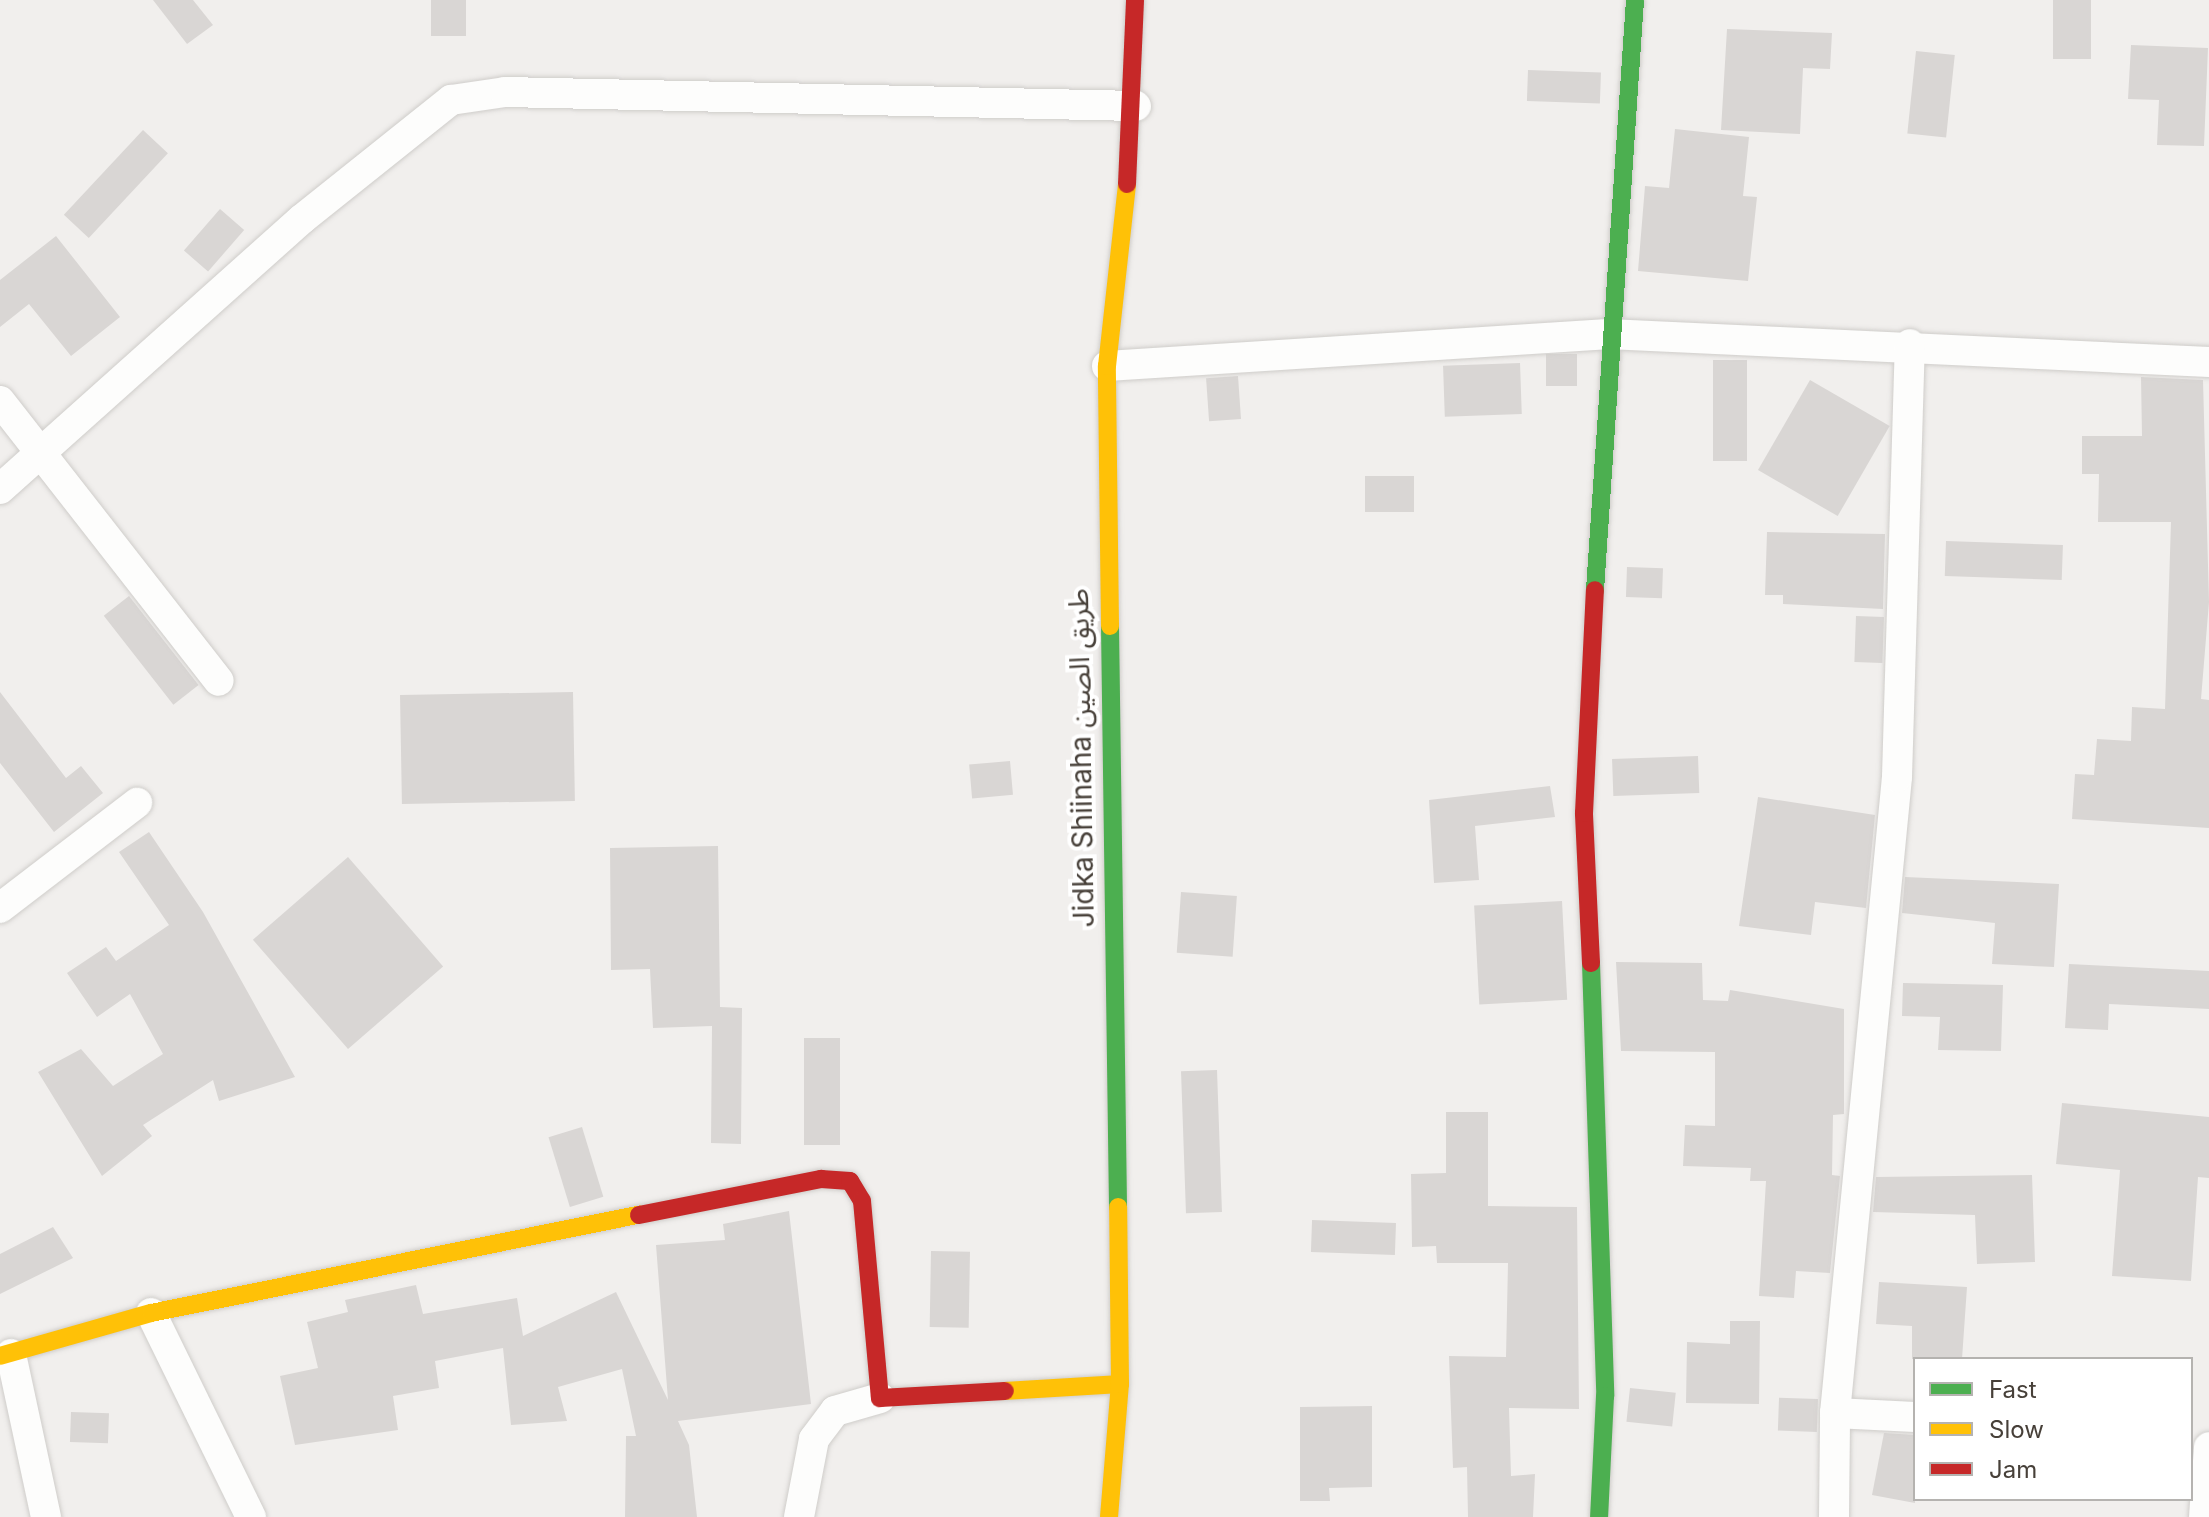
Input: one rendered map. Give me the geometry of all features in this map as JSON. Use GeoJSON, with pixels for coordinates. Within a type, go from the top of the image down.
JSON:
{"type":"FeatureCollection","features":[{"type":"Feature","properties":{"kind":"street","name":"Jidka Shiinaha طريق الصين"},"geometry":{"type":"LineString","coordinates":[[1109,1517],[1120,1384],[1107,366],[1136,106],[1135,0]]}},
{"type":"Feature","properties":{"kind":"street"},"geometry":{"type":"LineString","coordinates":[[1599,1517],[1605,1396],[1601,1181],[1584,813],[1608,334],[1635,0]]}},
{"type":"Feature","properties":{"kind":"street"},"geometry":{"type":"LineString","coordinates":[[0,489],[302,219],[451,100],[505,92],[1136,106]]}},
{"type":"Feature","properties":{"kind":"street"},"geometry":{"type":"LineString","coordinates":[[1107,366],[1608,334],[1910,344],[2209,362]]}},
{"type":"Feature","properties":{"kind":"street"},"geometry":{"type":"LineString","coordinates":[[1834,1517],[1835,1413],[1897,777],[1910,344]]}},
{"type":"Feature","properties":{"kind":"street"},"geometry":{"type":"LineString","coordinates":[[0,401],[46,450],[219,681]]}},
{"type":"Feature","properties":{"kind":"street"},"geometry":{"type":"LineString","coordinates":[[0,908],[137,803]]}},
{"type":"Feature","properties":{"kind":"street"},"geometry":{"type":"LineString","coordinates":[[46,1517],[6,1355],[151,1313],[821,1179],[850,1181],[862,1201],[880,1398]]}},
{"type":"Feature","properties":{"kind":"street"},"geometry":{"type":"LineString","coordinates":[[151,1313],[251,1517]]}},
{"type":"Feature","properties":{"kind":"street"},"geometry":{"type":"LineString","coordinates":[[799,1517],[814,1439],[835,1411],[880,1398],[1120,1384]]}},
{"type":"Feature","properties":{"kind":"street"},"geometry":{"type":"LineString","coordinates":[[1835,1413],[1913,1417]]}},
{"type":"Feature","properties":{"kind":"street"},"geometry":{"type":"LineString","coordinates":[[2204,1517],[2209,1447]]}},
{"type":"Feature","properties":{"kind":"building"},"geometry":{"type":"Polygon","coordinates":[[[153,0],[193,0],[213,25],[187,44],[153,0]]]}},
{"type":"Feature","properties":{"kind":"building"},"geometry":{"type":"Polygon","coordinates":[[[431,0],[466,0],[466,36],[431,36],[431,0]]]}},
{"type":"Feature","properties":{"kind":"building"},"geometry":{"type":"Polygon","coordinates":[[[2053,0],[2091,0],[2091,59],[2053,59],[2053,0]]]}},
{"type":"Feature","properties":{"kind":"building"},"geometry":{"type":"Polygon","coordinates":[[[1727,29],[1832,33],[1830,69],[1803,68],[1800,134],[1721,130],[1727,29]]]}},
{"type":"Feature","properties":{"kind":"building"},"geometry":{"type":"Polygon","coordinates":[[[2131,45],[2208,48],[2204,146],[2157,145],[2159,100],[2128,99],[2131,45]]]}},
{"type":"Feature","properties":{"kind":"building"},"geometry":{"type":"Polygon","coordinates":[[[1916,51],[1955,55],[1946,138],[1907,134],[1916,51]]]}},
{"type":"Feature","properties":{"kind":"building"},"geometry":{"type":"Polygon","coordinates":[[[1528,70],[1601,73],[1600,104],[1527,101],[1528,70]]]}},
{"type":"Feature","properties":{"kind":"building"},"geometry":{"type":"Polygon","coordinates":[[[1675,129],[1749,137],[1743,196],[1757,197],[1748,281],[1638,271],[1645,186],[1669,188],[1675,129]]]}},
{"type":"Feature","properties":{"kind":"building"},"geometry":{"type":"Polygon","coordinates":[[[143,130],[168,153],[89,238],[64,215],[143,130]]]}},
{"type":"Feature","properties":{"kind":"building"},"geometry":{"type":"Polygon","coordinates":[[[220,209],[244,230],[208,272],[184,251],[220,209]]]}},
{"type":"Feature","properties":{"kind":"building"},"geometry":{"type":"Polygon","coordinates":[[[56,236],[120,317],[71,356],[29,304],[0,327],[0,280],[56,236]]]}},
{"type":"Feature","properties":{"kind":"building"},"geometry":{"type":"Polygon","coordinates":[[[1546,354],[1577,354],[1577,386],[1546,386],[1546,354]]]}},
{"type":"Feature","properties":{"kind":"building"},"geometry":{"type":"Polygon","coordinates":[[[1713,360],[1747,360],[1747,461],[1713,461],[1713,360]]]}},
{"type":"Feature","properties":{"kind":"building"},"geometry":{"type":"Polygon","coordinates":[[[1520,363],[1522,414],[1445,417],[1443,366],[1520,363]]]}},
{"type":"Feature","properties":{"kind":"building"},"geometry":{"type":"Polygon","coordinates":[[[1238,376],[1241,419],[1209,421],[1206,378],[1238,376]]]}},
{"type":"Feature","properties":{"kind":"building"},"geometry":{"type":"Polygon","coordinates":[[[2141,377],[2203,380],[2209,602],[2201,699],[2209,700],[2209,828],[2072,819],[2075,774],[2094,775],[2097,739],[2131,741],[2132,707],[2165,709],[2171,522],[2098,522],[2099,474],[2082,474],[2082,436],[2142,436],[2141,377]]]}},
{"type":"Feature","properties":{"kind":"building"},"geometry":{"type":"Polygon","coordinates":[[[1810,380],[1890,426],[1838,516],[1758,470],[1810,380]]]}},
{"type":"Feature","properties":{"kind":"building"},"geometry":{"type":"Polygon","coordinates":[[[1365,476],[1414,476],[1414,512],[1365,512],[1365,476]]]}},
{"type":"Feature","properties":{"kind":"building"},"geometry":{"type":"Polygon","coordinates":[[[1767,532],[1885,534],[1883,609],[1783,604],[1783,595],[1765,595],[1767,532]]]}},
{"type":"Feature","properties":{"kind":"building"},"geometry":{"type":"Polygon","coordinates":[[[1946,541],[2063,545],[2062,580],[1945,576],[1946,541]]]}},
{"type":"Feature","properties":{"kind":"building"},"geometry":{"type":"Polygon","coordinates":[[[1627,567],[1663,568],[1662,598],[1626,597],[1627,567]]]}},
{"type":"Feature","properties":{"kind":"building"},"geometry":{"type":"Polygon","coordinates":[[[129,596],[199,685],[173,705],[104,616],[129,596]]]}},
{"type":"Feature","properties":{"kind":"building"},"geometry":{"type":"Polygon","coordinates":[[[1856,616],[1884,617],[1882,663],[1854,662],[1856,616]]]}},
{"type":"Feature","properties":{"kind":"building"},"geometry":{"type":"Polygon","coordinates":[[[0,692],[66,778],[81,766],[103,793],[54,832],[0,763],[0,692]]]}},
{"type":"Feature","properties":{"kind":"building"},"geometry":{"type":"Polygon","coordinates":[[[573,692],[575,801],[402,804],[400,695],[573,692]]]}},
{"type":"Feature","properties":{"kind":"building"},"geometry":{"type":"Polygon","coordinates":[[[1698,756],[1699,793],[1613,796],[1612,759],[1698,756]]]}},
{"type":"Feature","properties":{"kind":"building"},"geometry":{"type":"Polygon","coordinates":[[[1010,761],[1013,795],[972,798],[969,765],[1010,761]]]}},
{"type":"Feature","properties":{"kind":"building"},"geometry":{"type":"Polygon","coordinates":[[[1550,786],[1555,817],[1475,826],[1479,880],[1434,883],[1429,800],[1550,786]]]}},
{"type":"Feature","properties":{"kind":"building"},"geometry":{"type":"Polygon","coordinates":[[[1758,797],[1875,815],[1866,908],[1815,902],[1811,935],[1739,926],[1758,797]]]}},
{"type":"Feature","properties":{"kind":"building"},"geometry":{"type":"Polygon","coordinates":[[[149,832],[203,912],[295,1077],[219,1101],[213,1080],[143,1125],[152,1136],[102,1176],[38,1072],[81,1049],[113,1086],[163,1054],[130,994],[97,1017],[67,973],[106,947],[116,961],[169,925],[119,852],[149,832]]]}},
{"type":"Feature","properties":{"kind":"building"},"geometry":{"type":"Polygon","coordinates":[[[718,846],[720,1007],[742,1008],[741,1144],[711,1143],[712,1026],[653,1028],[650,969],[611,970],[610,848],[718,846]]]}},
{"type":"Feature","properties":{"kind":"building"},"geometry":{"type":"Polygon","coordinates":[[[348,857],[443,966],[348,1049],[253,940],[348,857]]]}},
{"type":"Feature","properties":{"kind":"building"},"geometry":{"type":"Polygon","coordinates":[[[1905,877],[2059,884],[2054,967],[1992,964],[1995,923],[1902,913],[1905,877]]]}},
{"type":"Feature","properties":{"kind":"building"},"geometry":{"type":"Polygon","coordinates":[[[1181,892],[1237,896],[1233,957],[1177,953],[1181,892]]]}},
{"type":"Feature","properties":{"kind":"building"},"geometry":{"type":"Polygon","coordinates":[[[1562,901],[1567,1000],[1479,1004],[1474,906],[1562,901]]]}},
{"type":"Feature","properties":{"kind":"building"},"geometry":{"type":"Polygon","coordinates":[[[1616,962],[1702,963],[1703,1000],[1728,1001],[1730,990],[1844,1009],[1844,1114],[1833,1115],[1832,1175],[1840,1176],[1830,1273],[1796,1271],[1794,1298],[1759,1296],[1766,1181],[1750,1181],[1751,1168],[1683,1166],[1685,1125],[1715,1126],[1715,1052],[1621,1051],[1616,962]]]}},
{"type":"Feature","properties":{"kind":"building"},"geometry":{"type":"Polygon","coordinates":[[[2069,964],[2209,971],[2209,1009],[2109,1004],[2108,1030],[2065,1028],[2069,964]]]}},
{"type":"Feature","properties":{"kind":"building"},"geometry":{"type":"Polygon","coordinates":[[[1903,983],[2003,985],[2001,1051],[1938,1050],[1940,1017],[1902,1016],[1903,983]]]}},
{"type":"Feature","properties":{"kind":"building"},"geometry":{"type":"Polygon","coordinates":[[[804,1038],[840,1038],[840,1145],[804,1145],[804,1038]]]}},
{"type":"Feature","properties":{"kind":"building"},"geometry":{"type":"Polygon","coordinates":[[[1217,1070],[1222,1212],[1186,1213],[1181,1071],[1217,1070]]]}},
{"type":"Feature","properties":{"kind":"building"},"geometry":{"type":"Polygon","coordinates":[[[2062,1103],[2209,1117],[2209,1178],[2198,1177],[2191,1281],[2112,1276],[2120,1170],[2056,1164],[2062,1103]]]}},
{"type":"Feature","properties":{"kind":"building"},"geometry":{"type":"Polygon","coordinates":[[[1446,1112],[1488,1112],[1488,1206],[1577,1207],[1579,1409],[1509,1408],[1511,1476],[1535,1474],[1533,1517],[1468,1517],[1467,1467],[1453,1468],[1449,1356],[1506,1357],[1508,1263],[1437,1263],[1436,1246],[1412,1247],[1411,1174],[1446,1173],[1446,1112]]]}},
{"type":"Feature","properties":{"kind":"building"},"geometry":{"type":"Polygon","coordinates":[[[582,1127],[603,1197],[570,1207],[549,1137],[582,1127]]]}},
{"type":"Feature","properties":{"kind":"building"},"geometry":{"type":"Polygon","coordinates":[[[2032,1175],[2035,1262],[1977,1264],[1975,1215],[1873,1212],[1876,1177],[2032,1175]]]}},
{"type":"Feature","properties":{"kind":"building"},"geometry":{"type":"Polygon","coordinates":[[[789,1211],[811,1404],[678,1421],[689,1445],[697,1517],[625,1517],[626,1436],[636,1436],[622,1369],[558,1387],[567,1421],[511,1425],[503,1348],[435,1361],[439,1388],[393,1396],[398,1430],[295,1445],[280,1376],[318,1368],[307,1322],[348,1312],[345,1300],[416,1285],[423,1314],[517,1298],[523,1336],[616,1292],[668,1400],[656,1245],[725,1240],[723,1224],[789,1211]]]}},
{"type":"Feature","properties":{"kind":"building"},"geometry":{"type":"Polygon","coordinates":[[[1312,1220],[1396,1223],[1395,1255],[1311,1252],[1312,1220]]]}},
{"type":"Feature","properties":{"kind":"building"},"geometry":{"type":"Polygon","coordinates":[[[53,1227],[73,1258],[0,1294],[0,1254],[53,1227]]]}},
{"type":"Feature","properties":{"kind":"building"},"geometry":{"type":"Polygon","coordinates":[[[931,1251],[970,1252],[969,1328],[930,1327],[931,1251]]]}},
{"type":"Feature","properties":{"kind":"building"},"geometry":{"type":"Polygon","coordinates":[[[1879,1282],[1967,1287],[1962,1357],[1912,1359],[1912,1326],[1876,1324],[1879,1282]]]}},
{"type":"Feature","properties":{"kind":"building"},"geometry":{"type":"Polygon","coordinates":[[[1730,1321],[1760,1321],[1759,1404],[1686,1403],[1687,1342],[1730,1344],[1730,1321]]]}},
{"type":"Feature","properties":{"kind":"building"},"geometry":{"type":"Polygon","coordinates":[[[1630,1388],[1676,1393],[1672,1427],[1626,1422],[1630,1388]]]}},
{"type":"Feature","properties":{"kind":"building"},"geometry":{"type":"Polygon","coordinates":[[[1779,1398],[1818,1399],[1817,1432],[1778,1431],[1779,1398]]]}},
{"type":"Feature","properties":{"kind":"building"},"geometry":{"type":"Polygon","coordinates":[[[1372,1406],[1372,1487],[1329,1488],[1330,1501],[1300,1501],[1300,1407],[1372,1406]]]}},
{"type":"Feature","properties":{"kind":"building"},"geometry":{"type":"Polygon","coordinates":[[[71,1412],[109,1413],[108,1443],[70,1442],[71,1412]]]}},
{"type":"Feature","properties":{"kind":"building"},"geometry":{"type":"Polygon","coordinates":[[[1884,1433],[1913,1435],[1915,1503],[1872,1495],[1884,1433]]]}},
{"type":"Feature","properties":{"kind":"traffic: fast"},"geometry":{"type":"LineString","coordinates":[[1595,590],[1635,0]]}},
{"type":"Feature","properties":{"kind":"traffic: fast"},"geometry":{"type":"LineString","coordinates":[[1110,626],[1118,1207]]}},
{"type":"Feature","properties":{"kind":"traffic: fast"},"geometry":{"type":"LineString","coordinates":[[1591,963],[1605,1396],[1599,1517]]}},
{"type":"Feature","properties":{"kind":"traffic: slow"},"geometry":{"type":"LineString","coordinates":[[1110,626],[1107,366],[1127,184]]}},
{"type":"Feature","properties":{"kind":"traffic: slow"},"geometry":{"type":"LineString","coordinates":[[1109,1517],[1120,1384],[1118,1207]]}},
{"type":"Feature","properties":{"kind":"traffic: slow"},"geometry":{"type":"LineString","coordinates":[[0,1356],[151,1313],[639,1215]]}},
{"type":"Feature","properties":{"kind":"traffic: slow"},"geometry":{"type":"LineString","coordinates":[[1005,1391],[1120,1384]]}},
{"type":"Feature","properties":{"kind":"traffic: jam"},"geometry":{"type":"LineString","coordinates":[[1127,184],[1135,0]]}},
{"type":"Feature","properties":{"kind":"traffic: jam"},"geometry":{"type":"LineString","coordinates":[[1591,963],[1584,813],[1595,590]]}},
{"type":"Feature","properties":{"kind":"traffic: jam"},"geometry":{"type":"LineString","coordinates":[[639,1215],[821,1179],[850,1181],[862,1201],[880,1398],[1005,1391]]}}]}
